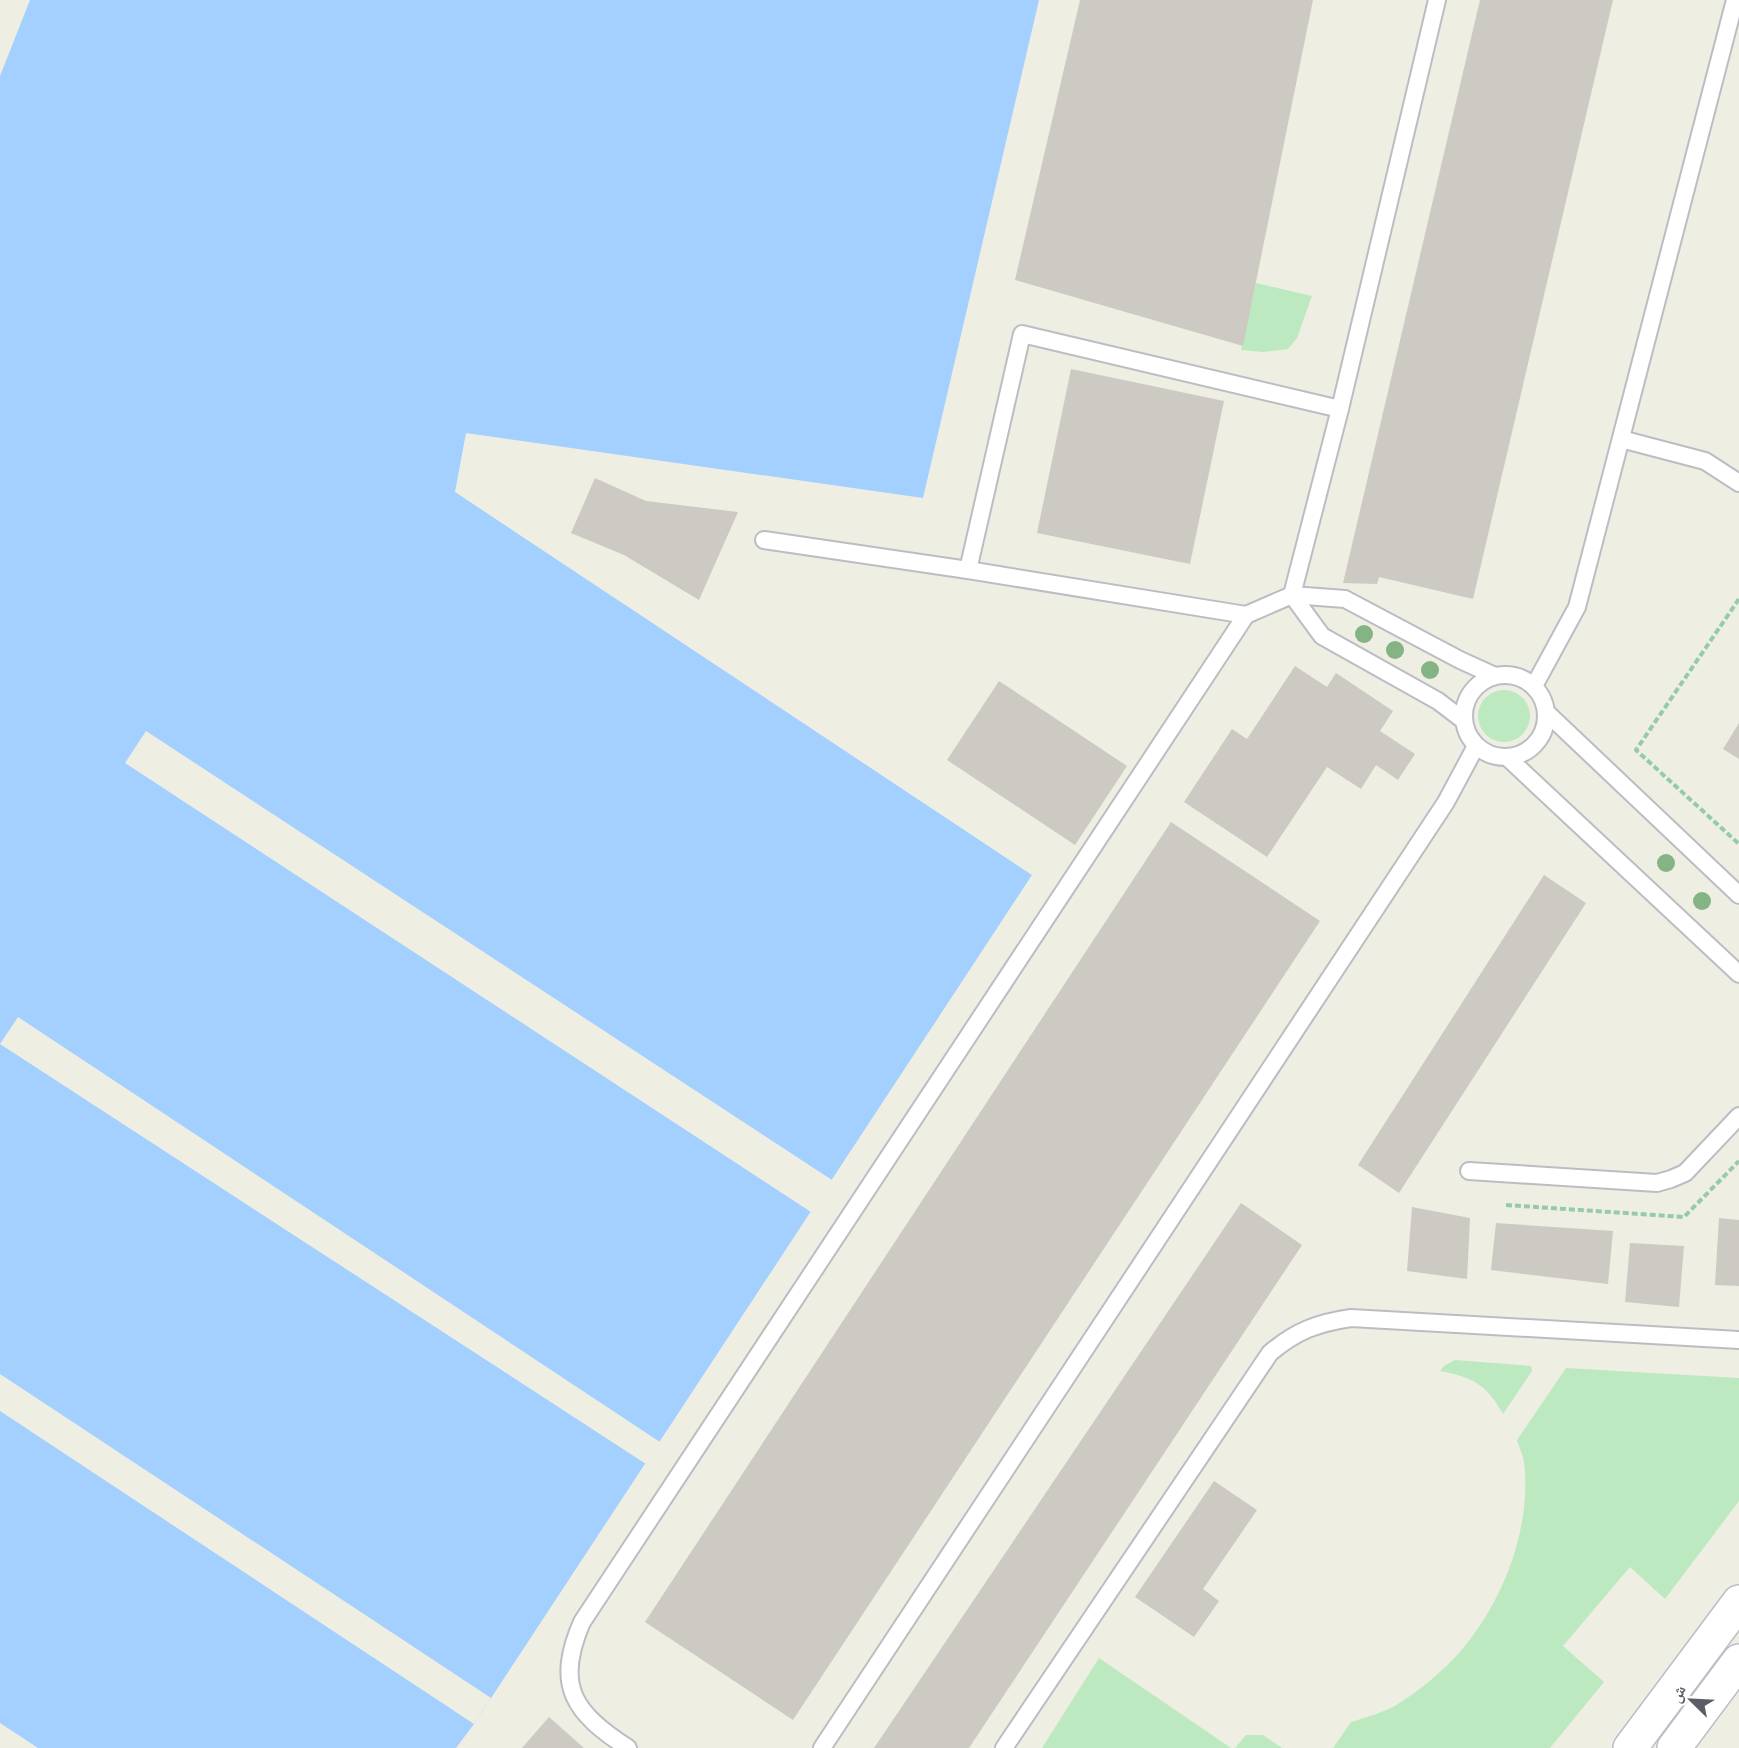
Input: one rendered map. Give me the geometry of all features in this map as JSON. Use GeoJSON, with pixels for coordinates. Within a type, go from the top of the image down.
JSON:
{"type":"FeatureCollection","features":[{"type":"Feature","properties":{"kind":"main road"},"geometry":{"type":"LineString","coordinates":[[1630,1748],[1739,1602]]}},
{"type":"Feature","properties":{"kind":"main road"},"geometry":{"type":"LineString","coordinates":[[1674,1748],[1739,1661]]}},
{"type":"Feature","properties":{"kind":"lane"},"geometry":{"type":"LineString","coordinates":[[1292,595],[1340,409],[1437,0]]}},
{"type":"Feature","properties":{"kind":"lane"},"geometry":{"type":"LineString","coordinates":[[1534,686],[1577,607],[1735,0]]}},
{"type":"Feature","properties":{"kind":"lane"},"geometry":{"type":"LineString","coordinates":[[968,570],[1022,334],[1340,409]]}},
{"type":"Feature","properties":{"kind":"lane"},"geometry":{"type":"LineString","coordinates":[[1621,439],[1705,461],[1739,483]]}},
{"type":"Feature","properties":{"kind":"lane"},"geometry":{"type":"LineString","coordinates":[[764,540],[1246,615],[1292,595],[1345,599],[1493,675]]}},
{"type":"Feature","properties":{"kind":"lane"},"geometry":{"type":"LineString","coordinates":[[1292,595],[1322,636],[1438,701],[1463,720]]}},
{"type":"Feature","properties":{"kind":"lane"},"geometry":{"type":"LineString","coordinates":[[628,1748],[591,1721],[577,1703],[570,1684],[570,1659],[582,1622],[1246,615]]}},
{"type":"Feature","properties":{"kind":"lane"},"geometry":{"type":"LineString","coordinates":[[1508,674],[1522,678],[1534,686],[1542,697],[1546,712],[1545,726],[1539,739],[1529,750],[1509,758],[1492,756],[1476,746],[1467,735],[1463,720],[1464,706],[1470,693],[1480,682],[1493,675],[1508,674]]}},
{"type":"Feature","properties":{"kind":"lane"},"geometry":{"type":"LineString","coordinates":[[1546,712],[1739,895]]}},
{"type":"Feature","properties":{"kind":"lane"},"geometry":{"type":"LineString","coordinates":[[822,1748],[1446,802],[1476,746]]}},
{"type":"Feature","properties":{"kind":"lane"},"geometry":{"type":"LineString","coordinates":[[1509,758],[1739,974]]}},
{"type":"Feature","properties":{"kind":"lane"},"geometry":{"type":"LineString","coordinates":[[1469,1172],[1657,1183],[1685,1173],[1739,1116]]}},
{"type":"Feature","properties":{"kind":"lane"},"geometry":{"type":"LineString","coordinates":[[1004,1748],[1270,1353],[1287,1338],[1307,1328],[1351,1318],[1739,1340]]}},
{"type":"Feature","properties":{"kind":"path"},"geometry":{"type":"LineString","coordinates":[[1739,599],[1636,750],[1739,844]]}},
{"type":"Feature","properties":{"kind":"green space"},"geometry":{"type":"Polygon","coordinates":[[[1256,283],[1312,296],[1297,338],[1288,349],[1263,352],[1241,350],[1256,283]]]}},
{"type":"Feature","properties":{"kind":"green space"},"geometry":{"type":"Polygon","coordinates":[[[1504,690],[1518,694],[1526,702],[1530,716],[1526,730],[1518,738],[1504,742],[1490,738],[1482,730],[1478,716],[1482,702],[1490,694],[1504,690]]]}},
{"type":"Feature","properties":{"kind":"green space"},"geometry":{"type":"Polygon","coordinates":[[[1455,1360],[1531,1366],[1532,1371],[1503,1414],[1491,1396],[1478,1384],[1462,1376],[1440,1371],[1455,1360]]]}},
{"type":"Feature","properties":{"kind":"green space"},"geometry":{"type":"Polygon","coordinates":[[[1566,1368],[1739,1378],[1739,1501],[1665,1599],[1630,1567],[1563,1646],[1604,1682],[1550,1748],[1333,1748],[1351,1722],[1398,1704],[1439,1673],[1460,1652],[1489,1610],[1511,1563],[1519,1538],[1525,1487],[1524,1462],[1517,1440],[1566,1368]]]}},
{"type":"Feature","properties":{"kind":"green space"},"geometry":{"type":"Polygon","coordinates":[[[1099,1658],[1231,1748],[1042,1748],[1099,1658]]]}},
{"type":"Feature","properties":{"kind":"green space"},"geometry":{"type":"Polygon","coordinates":[[[1246,1735],[1263,1735],[1282,1748],[1235,1748],[1246,1735]]]}},
{"type":"Feature","properties":{"kind":"water"},"geometry":{"type":"Polygon","coordinates":[[[30,0],[1039,0],[923,498],[466,433],[455,492],[1032,875],[474,1724],[456,1748],[0,1748],[0,76],[30,0]]]}},
{"type":"Feature","properties":{"kind":"pier"},"geometry":{"type":"Polygon","coordinates":[[[146,731],[832,1180],[811,1212],[125,763],[146,731]]]}},
{"type":"Feature","properties":{"kind":"pier"},"geometry":{"type":"Polygon","coordinates":[[[18,1017],[660,1442],[646,1464],[0,1044],[18,1017]]]}},
{"type":"Feature","properties":{"kind":"pier"},"geometry":{"type":"Polygon","coordinates":[[[0,1374],[491,1698],[474,1724],[0,1411],[0,1374]]]}},
{"type":"Feature","properties":{"kind":"pier"},"geometry":{"type":"Polygon","coordinates":[[[0,1723],[38,1748],[0,1748],[0,1723]]]}},
{"type":"Feature","properties":{"kind":"building"},"geometry":{"type":"Polygon","coordinates":[[[1080,0],[1313,0],[1243,346],[1015,280],[1080,0]]]}},
{"type":"Feature","properties":{"kind":"building"},"geometry":{"type":"Polygon","coordinates":[[[1480,0],[1613,0],[1473,599],[1379,577],[1377,584],[1343,583],[1480,0]]]}},
{"type":"Feature","properties":{"kind":"building"},"geometry":{"type":"Polygon","coordinates":[[[1071,369],[1224,401],[1190,564],[1037,533],[1071,369]]]}},
{"type":"Feature","properties":{"kind":"building"},"geometry":{"type":"Polygon","coordinates":[[[595,478],[646,501],[738,512],[699,600],[624,555],[571,533],[595,478]]]}},
{"type":"Feature","properties":{"kind":"building"},"geometry":{"type":"Polygon","coordinates":[[[1295,666],[1327,687],[1336,673],[1393,711],[1380,731],[1415,754],[1398,780],[1376,765],[1361,789],[1327,767],[1267,857],[1184,802],[1232,729],[1247,739],[1295,666]]]}},
{"type":"Feature","properties":{"kind":"building"},"geometry":{"type":"Polygon","coordinates":[[[999,681],[1127,766],[1075,845],[947,760],[999,681]]]}},
{"type":"Feature","properties":{"kind":"building"},"geometry":{"type":"Polygon","coordinates":[[[1739,723],[1739,759],[1723,749],[1739,723]]]}},
{"type":"Feature","properties":{"kind":"building"},"geometry":{"type":"Polygon","coordinates":[[[1171,822],[1320,921],[793,1720],[645,1622],[1171,822]]]}},
{"type":"Feature","properties":{"kind":"building"},"geometry":{"type":"Polygon","coordinates":[[[1544,875],[1586,903],[1399,1193],[1358,1165],[1544,875]]]}},
{"type":"Feature","properties":{"kind":"building"},"geometry":{"type":"Polygon","coordinates":[[[1241,1203],[1302,1245],[969,1748],[874,1748],[1241,1203]]]}},
{"type":"Feature","properties":{"kind":"building"},"geometry":{"type":"Polygon","coordinates":[[[1412,1207],[1470,1218],[1467,1279],[1407,1271],[1412,1207]]]}},
{"type":"Feature","properties":{"kind":"building"},"geometry":{"type":"Polygon","coordinates":[[[1719,1218],[1739,1220],[1739,1286],[1715,1285],[1719,1218]]]}},
{"type":"Feature","properties":{"kind":"building"},"geometry":{"type":"Polygon","coordinates":[[[1496,1223],[1613,1231],[1608,1284],[1491,1270],[1496,1223]]]}},
{"type":"Feature","properties":{"kind":"building"},"geometry":{"type":"Polygon","coordinates":[[[1630,1243],[1684,1246],[1679,1307],[1625,1302],[1630,1243]]]}},
{"type":"Feature","properties":{"kind":"building"},"geometry":{"type":"Polygon","coordinates":[[[1214,1481],[1257,1510],[1203,1589],[1219,1601],[1194,1637],[1135,1597],[1214,1481]]]}},
{"type":"Feature","properties":{"kind":"building"},"geometry":{"type":"Polygon","coordinates":[[[549,1717],[584,1748],[522,1748],[549,1717]]]}}]}
